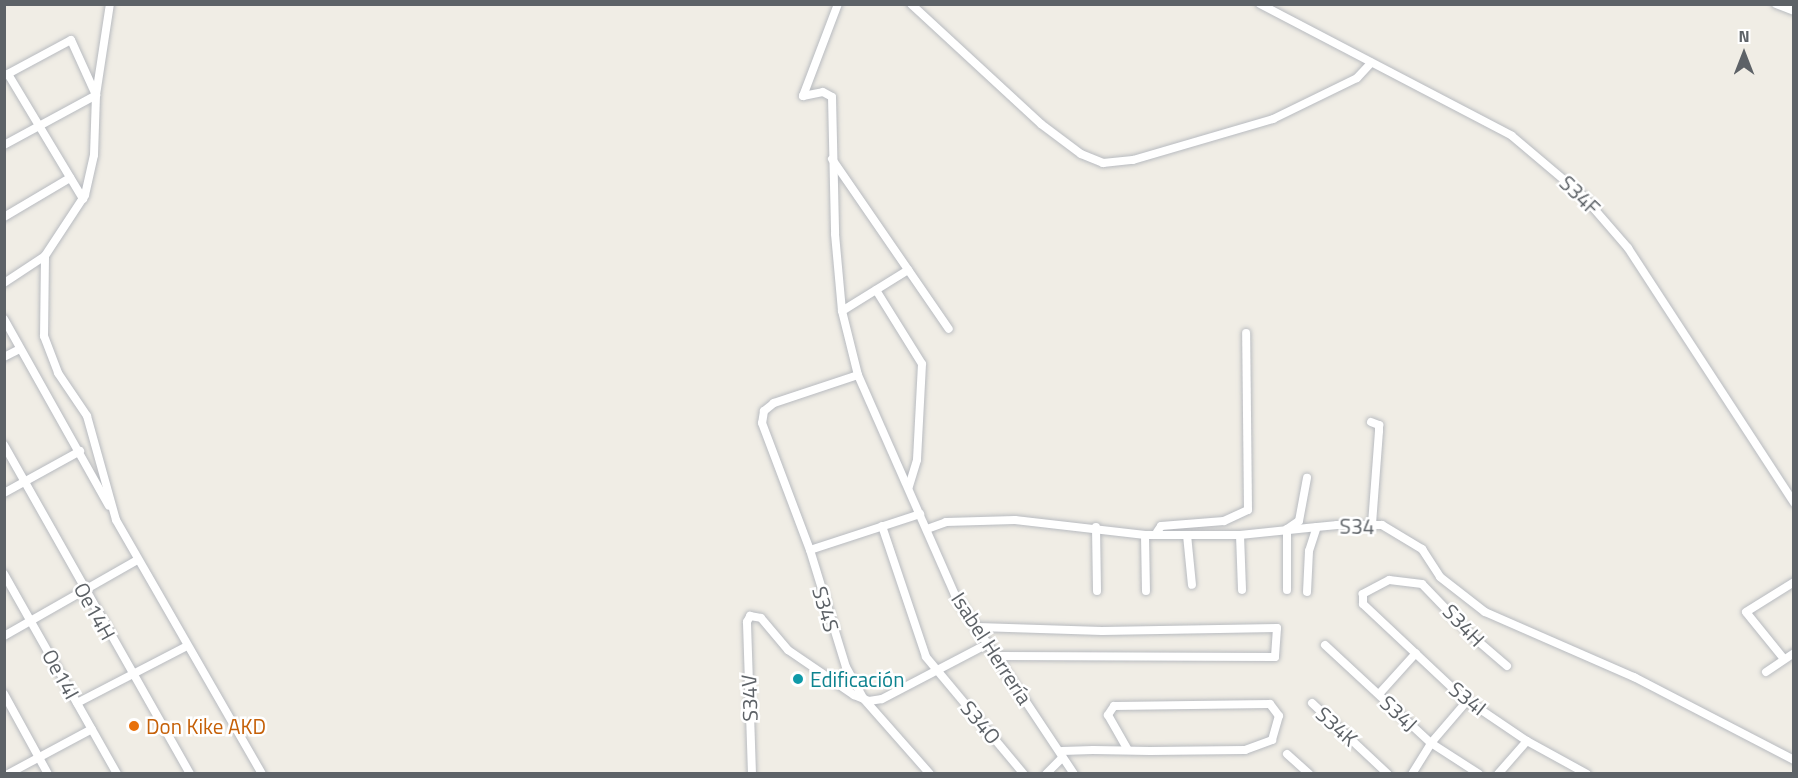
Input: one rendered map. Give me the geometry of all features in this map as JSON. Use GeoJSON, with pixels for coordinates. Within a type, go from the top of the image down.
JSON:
{"type":"FeatureCollection","features":[{"type":"Feature","properties":{"kind":"street"},"geometry":{"type":"LineString","coordinates":[[4,283],[45,256],[82,199],[94,155],[96,94],[110,4]]}},
{"type":"Feature","properties":{"kind":"street","name":"Isabel Herrería"},"geometry":{"type":"LineString","coordinates":[[838,4],[803,96],[823,92],[832,97],[832,158],[842,311],[858,375],[955,595],[999,656],[1074,774]]}},
{"type":"Feature","properties":{"kind":"street"},"geometry":{"type":"LineString","coordinates":[[910,4],[1041,124],[1081,154],[1103,163],[1133,160],[1263,123],[1357,78],[1371,63]]}},
{"type":"Feature","properties":{"kind":"street","name":"S34F"},"geometry":{"type":"LineString","coordinates":[[1260,4],[1512,136],[1583,196],[1628,248],[1794,503]]}},
{"type":"Feature","properties":{"kind":"street"},"geometry":{"type":"LineString","coordinates":[[1776,4],[1794,11]]}},
{"type":"Feature","properties":{"kind":"street"},"geometry":{"type":"LineString","coordinates":[[82,199],[41,125],[6,75],[71,40],[96,94]]}},
{"type":"Feature","properties":{"kind":"street"},"geometry":{"type":"LineString","coordinates":[[4,145],[96,94]]}},
{"type":"Feature","properties":{"kind":"street"},"geometry":{"type":"LineString","coordinates":[[832,158],[949,329]]}},
{"type":"Feature","properties":{"kind":"street"},"geometry":{"type":"LineString","coordinates":[[4,217],[70,178]]}},
{"type":"Feature","properties":{"kind":"street"},"geometry":{"type":"LineString","coordinates":[[45,256],[44,336],[58,373],[87,416],[116,520]]}},
{"type":"Feature","properties":{"kind":"street"},"geometry":{"type":"LineString","coordinates":[[842,311],[908,270]]}},
{"type":"Feature","properties":{"kind":"street"},"geometry":{"type":"LineString","coordinates":[[876,290],[922,364],[917,460],[909,487]]}},
{"type":"Feature","properties":{"kind":"street"},"geometry":{"type":"LineString","coordinates":[[4,319],[18,350],[80,451],[137,560],[262,774]]}},
{"type":"Feature","properties":{"kind":"street"},"geometry":{"type":"LineString","coordinates":[[1157,532],[1161,526],[1224,521],[1248,510],[1246,333]]}},
{"type":"Feature","properties":{"kind":"street"},"geometry":{"type":"LineString","coordinates":[[4,357],[18,350]]}},
{"type":"Feature","properties":{"kind":"street","name":"S34S"},"geometry":{"type":"LineString","coordinates":[[858,375],[774,403],[764,411],[762,423],[810,550],[836,640],[863,698],[930,774]]}},
{"type":"Feature","properties":{"kind":"street"},"geometry":{"type":"LineString","coordinates":[[1371,422],[1380,430],[1372,524]]}},
{"type":"Feature","properties":{"kind":"street","name":"Oe14H"},"geometry":{"type":"LineString","coordinates":[[4,445],[84,592],[190,774]]}},
{"type":"Feature","properties":{"kind":"street"},"geometry":{"type":"LineString","coordinates":[[4,493],[80,451]]}},
{"type":"Feature","properties":{"kind":"street"},"geometry":{"type":"LineString","coordinates":[[1287,590],[1287,529],[1299,521],[1307,478]]}},
{"type":"Feature","properties":{"kind":"street"},"geometry":{"type":"LineString","coordinates":[[810,550],[920,514]]}},
{"type":"Feature","properties":{"kind":"street","name":"S34"},"geometry":{"type":"LineString","coordinates":[[927,529],[946,522],[1015,520],[1096,527],[1145,535],[1157,532],[1187,535],[1240,535],[1287,529],[1372,524],[1390,528],[1414,542],[1458,594],[1485,612],[1634,677],[1794,760]]}},
{"type":"Feature","properties":{"kind":"street","name":"S34O"},"geometry":{"type":"LineString","coordinates":[[882,526],[926,657],[1024,774]]}},
{"type":"Feature","properties":{"kind":"street"},"geometry":{"type":"LineString","coordinates":[[1096,527],[1097,591]]}},
{"type":"Feature","properties":{"kind":"street"},"geometry":{"type":"LineString","coordinates":[[1307,592],[1309,551],[1317,527]]}},
{"type":"Feature","properties":{"kind":"street"},"geometry":{"type":"LineString","coordinates":[[1145,535],[1146,591]]}},
{"type":"Feature","properties":{"kind":"street"},"geometry":{"type":"LineString","coordinates":[[1187,535],[1192,585]]}},
{"type":"Feature","properties":{"kind":"street"},"geometry":{"type":"LineString","coordinates":[[1240,535],[1242,590]]}},
{"type":"Feature","properties":{"kind":"street"},"geometry":{"type":"LineString","coordinates":[[4,636],[137,560]]}},
{"type":"Feature","properties":{"kind":"street","name":"Oe14I"},"geometry":{"type":"LineString","coordinates":[[4,574],[117,774]]}},
{"type":"Feature","properties":{"kind":"street","name":"S34I"},"geometry":{"type":"LineString","coordinates":[[1422,584],[1384,581],[1365,591],[1363,604],[1467,701],[1527,741],[1587,774]]}},
{"type":"Feature","properties":{"kind":"street"},"geometry":{"type":"LineString","coordinates":[[1784,659],[1746,612],[1794,582]]}},
{"type":"Feature","properties":{"kind":"street","name":"S34H"},"geometry":{"type":"LineString","coordinates":[[1422,584],[1472,636],[1507,666]]}},
{"type":"Feature","properties":{"kind":"street","name":"S34V"},"geometry":{"type":"LineString","coordinates":[[752,774],[747,622],[753,615],[761,618],[788,650],[863,698]]}},
{"type":"Feature","properties":{"kind":"street"},"geometry":{"type":"LineString","coordinates":[[978,627],[1102,631],[1277,628],[1275,657],[999,656]]}},
{"type":"Feature","properties":{"kind":"street"},"geometry":{"type":"LineString","coordinates":[[863,698],[882,699],[989,643]]}},
{"type":"Feature","properties":{"kind":"street","name":"S34J"},"geometry":{"type":"LineString","coordinates":[[1325,645],[1431,743],[1479,774]]}},
{"type":"Feature","properties":{"kind":"street"},"geometry":{"type":"LineString","coordinates":[[77,703],[187,646]]}},
{"type":"Feature","properties":{"kind":"street"},"geometry":{"type":"LineString","coordinates":[[1379,694],[1416,653]]}},
{"type":"Feature","properties":{"kind":"street"},"geometry":{"type":"LineString","coordinates":[[1767,672],[1794,653]]}},
{"type":"Feature","properties":{"kind":"street"},"geometry":{"type":"LineString","coordinates":[[4,694],[48,774]]}},
{"type":"Feature","properties":{"kind":"street"},"geometry":{"type":"LineString","coordinates":[[1412,774],[1431,743],[1467,701]]}},
{"type":"Feature","properties":{"kind":"street","name":"S34K"},"geometry":{"type":"LineString","coordinates":[[1312,703],[1388,774]]}},
{"type":"Feature","properties":{"kind":"street"},"geometry":{"type":"LineString","coordinates":[[1046,774],[1062,755],[1128,750],[1255,748],[1276,734],[1280,716],[1270,704],[1114,706],[1108,715],[1128,750]]}},
{"type":"Feature","properties":{"kind":"street"},"geometry":{"type":"LineString","coordinates":[[8,774],[92,729]]}},
{"type":"Feature","properties":{"kind":"street"},"geometry":{"type":"LineString","coordinates":[[1498,774],[1527,741]]}},
{"type":"Feature","properties":{"kind":"street"},"geometry":{"type":"LineString","coordinates":[[1287,754],[1309,774]]}},
{"type":"Feature","properties":{"kind":"place","name":"Edificación"},"geometry":{"type":"Point","coordinates":[798,679]}},
{"type":"Feature","properties":{"kind":"place","name":"Don Kike AKD"},"geometry":{"type":"Point","coordinates":[134,726]}}]}
